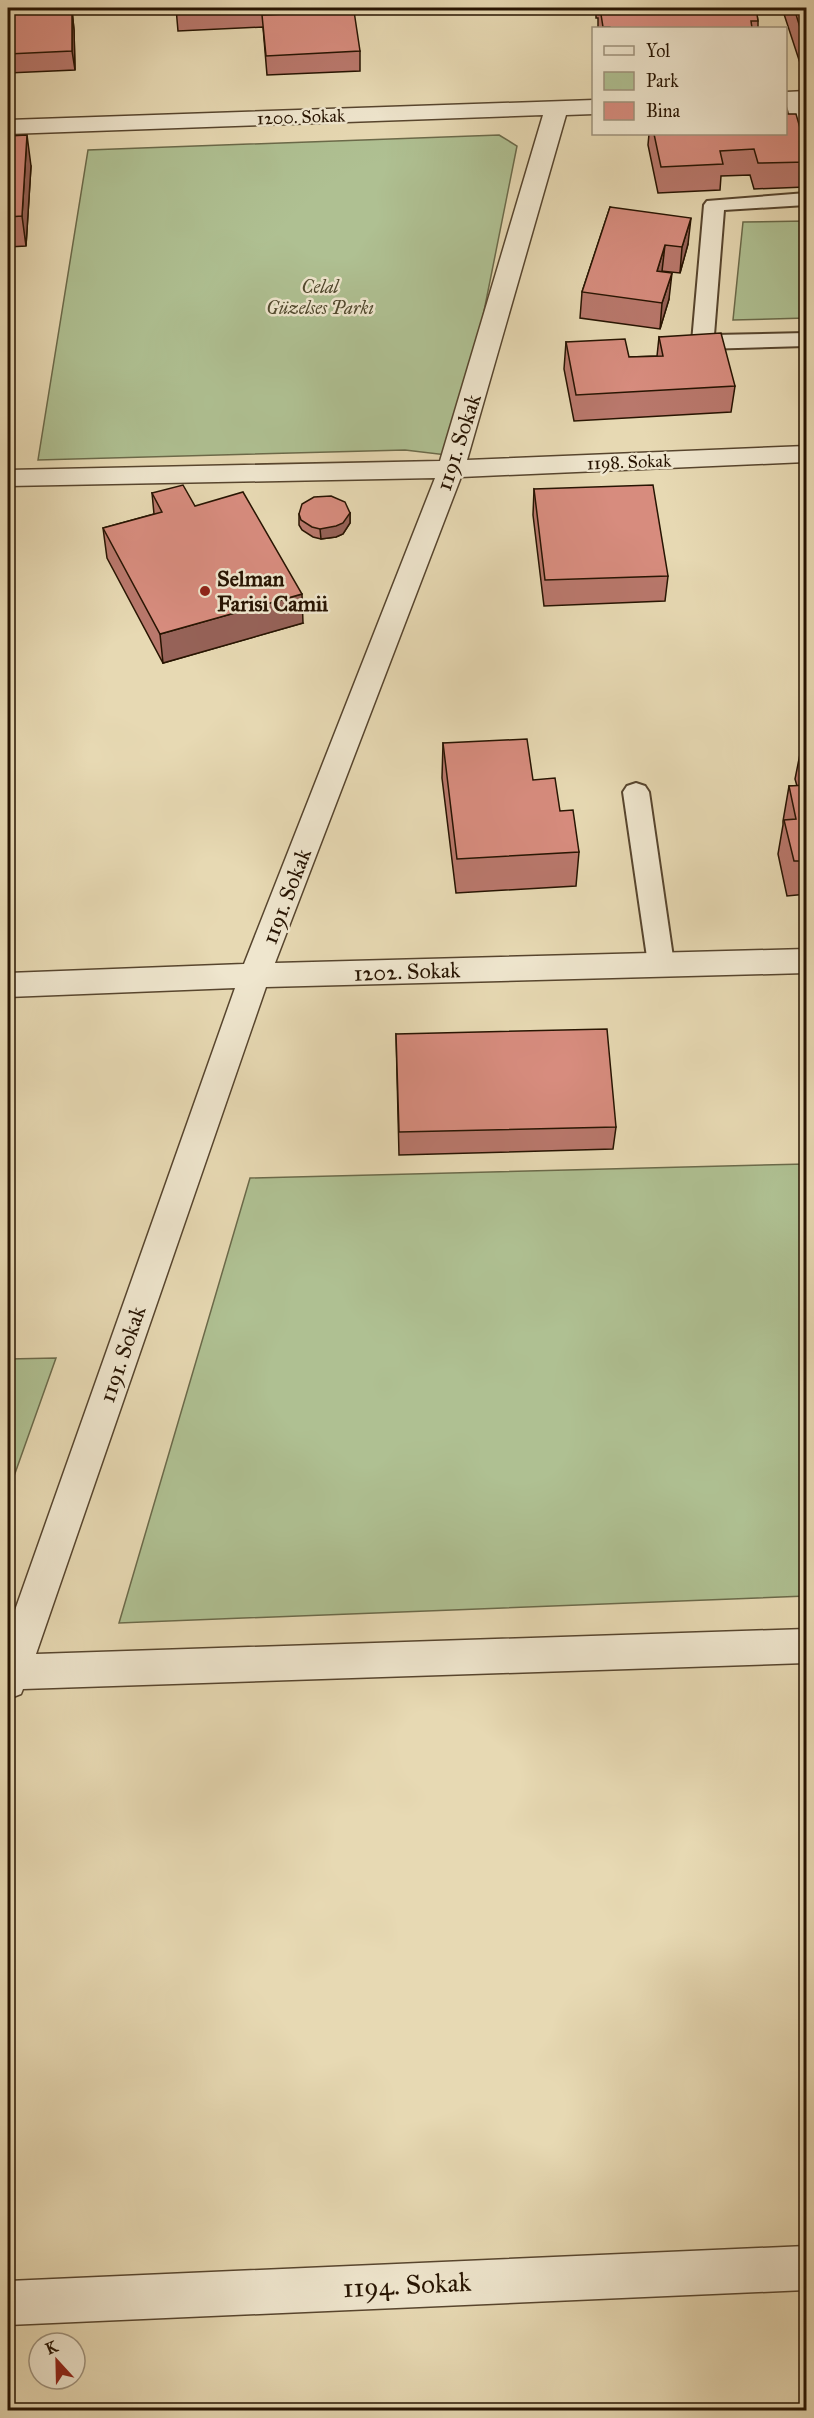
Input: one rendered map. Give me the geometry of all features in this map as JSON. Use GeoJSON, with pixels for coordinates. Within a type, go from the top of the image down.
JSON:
{"type":"FeatureCollection","features":[{"type":"Feature","properties":{"kind":"street","name":"1200. Sokak"},"geometry":{"type":"LineString","coordinates":[[8,127],[592,107]]}},
{"type":"Feature","properties":{"kind":"street","name":"1191. Sokak"},"geometry":{"type":"LineString","coordinates":[[9,1676],[255,975],[451,469],[556,109]]}},
{"type":"Feature","properties":{"kind":"street","name":"1198. Sokak"},"geometry":{"type":"LineString","coordinates":[[8,478],[451,469],[807,454]]}},
{"type":"Feature","properties":{"kind":"street","name":"1202. Sokak"},"geometry":{"type":"LineString","coordinates":[[8,985],[255,975],[807,961]]}},
{"type":"Feature","properties":{"kind":"street"},"geometry":{"type":"LineString","coordinates":[[9,1676],[807,1646]]}},
{"type":"Feature","properties":{"kind":"street","name":"1194. Sokak"},"geometry":{"type":"LineString","coordinates":[[8,2303],[807,2268]]}},
{"type":"Feature","properties":{"kind":"lane"},"geometry":{"type":"LineString","coordinates":[[795,99],[807,136]]}},
{"type":"Feature","properties":{"kind":"lane"},"geometry":{"type":"LineString","coordinates":[[807,199],[714,205],[703,342],[807,340]]}},
{"type":"Feature","properties":{"kind":"lane"},"geometry":{"type":"LineString","coordinates":[[636,792],[661,964]]}},
{"type":"Feature","properties":{"kind":"green space","name":"Celal Güzelses Parkı"},"geometry":{"type":"Polygon","coordinates":[[[499,135],[517,146],[455,456],[405,450],[38,460],[88,150],[499,135]]]}},
{"type":"Feature","properties":{"kind":"green space"},"geometry":{"type":"Polygon","coordinates":[[[806,221],[806,318],[733,320],[743,222],[806,221]]]}},
{"type":"Feature","properties":{"kind":"green space"},"geometry":{"type":"Polygon","coordinates":[[[806,1164],[806,1596],[119,1623],[250,1178],[806,1164]]]}},
{"type":"Feature","properties":{"kind":"green space"},"geometry":{"type":"Polygon","coordinates":[[[56,1358],[8,1493],[8,1359],[56,1358]]]}},
{"type":"Feature","properties":{"kind":"building"},"geometry":{"type":"Polygon","coordinates":[[[176,8],[268,8],[176,12],[176,8]]]}},
{"type":"Feature","properties":{"kind":"building"},"geometry":{"type":"Polygon","coordinates":[[[600,8],[756,8],[758,21],[751,21],[752,27],[603,27],[600,8]]]}},
{"type":"Feature","properties":{"kind":"building"},"geometry":{"type":"Polygon","coordinates":[[[794,8],[807,8],[807,37],[803,37],[794,8]]]}},
{"type":"Feature","properties":{"kind":"building"},"geometry":{"type":"Polygon","coordinates":[[[72,10],[72,51],[8,54],[8,13],[72,10]]]}},
{"type":"Feature","properties":{"kind":"building"},"geometry":{"type":"Polygon","coordinates":[[[354,11],[360,51],[266,56],[262,15],[354,11]]]}},
{"type":"Feature","properties":{"kind":"building"},"geometry":{"type":"Polygon","coordinates":[[[787,114],[796,114],[807,152],[807,162],[758,163],[754,149],[720,151],[723,164],[661,167],[654,135],[787,135],[787,114]]]}},
{"type":"Feature","properties":{"kind":"building"},"geometry":{"type":"Polygon","coordinates":[[[27,135],[22,216],[8,217],[8,136],[27,135]]]}},
{"type":"Feature","properties":{"kind":"building"},"geometry":{"type":"Polygon","coordinates":[[[610,207],[691,218],[682,247],[665,245],[657,271],[672,273],[662,303],[582,292],[610,207]]]}},
{"type":"Feature","properties":{"kind":"building"},"geometry":{"type":"Polygon","coordinates":[[[721,333],[735,386],[576,395],[566,342],[625,339],[629,357],[663,356],[659,337],[721,333]]]}},
{"type":"Feature","properties":{"kind":"building","name":"Selman Farisi Camii"},"geometry":{"type":"Polygon","coordinates":[[[183,485],[195,506],[243,492],[302,594],[160,634],[103,528],[162,512],[152,493],[183,485]]]}},
{"type":"Feature","properties":{"kind":"building"},"geometry":{"type":"Polygon","coordinates":[[[653,485],[668,576],[545,580],[534,489],[653,485]]]}},
{"type":"Feature","properties":{"kind":"building"},"geometry":{"type":"Polygon","coordinates":[[[331,496],[345,502],[350,513],[343,523],[320,529],[301,520],[299,514],[302,504],[314,497],[331,496]]]}},
{"type":"Feature","properties":{"kind":"building"},"geometry":{"type":"Polygon","coordinates":[[[527,739],[533,780],[555,778],[560,811],[573,810],[579,852],[457,859],[443,743],[527,739]]]}},
{"type":"Feature","properties":{"kind":"building"},"geometry":{"type":"Polygon","coordinates":[[[802,744],[807,744],[807,763],[802,744]]]}},
{"type":"Feature","properties":{"kind":"building"},"geometry":{"type":"Polygon","coordinates":[[[807,785],[807,861],[794,861],[784,820],[796,819],[789,786],[807,785]]]}},
{"type":"Feature","properties":{"kind":"building"},"geometry":{"type":"Polygon","coordinates":[[[607,1029],[616,1127],[399,1132],[396,1034],[607,1029]]]}},
{"type":"Feature","properties":{"kind":"place","name":"Selman Farisi Camii"},"geometry":{"type":"Point","coordinates":[205,591]}}]}
